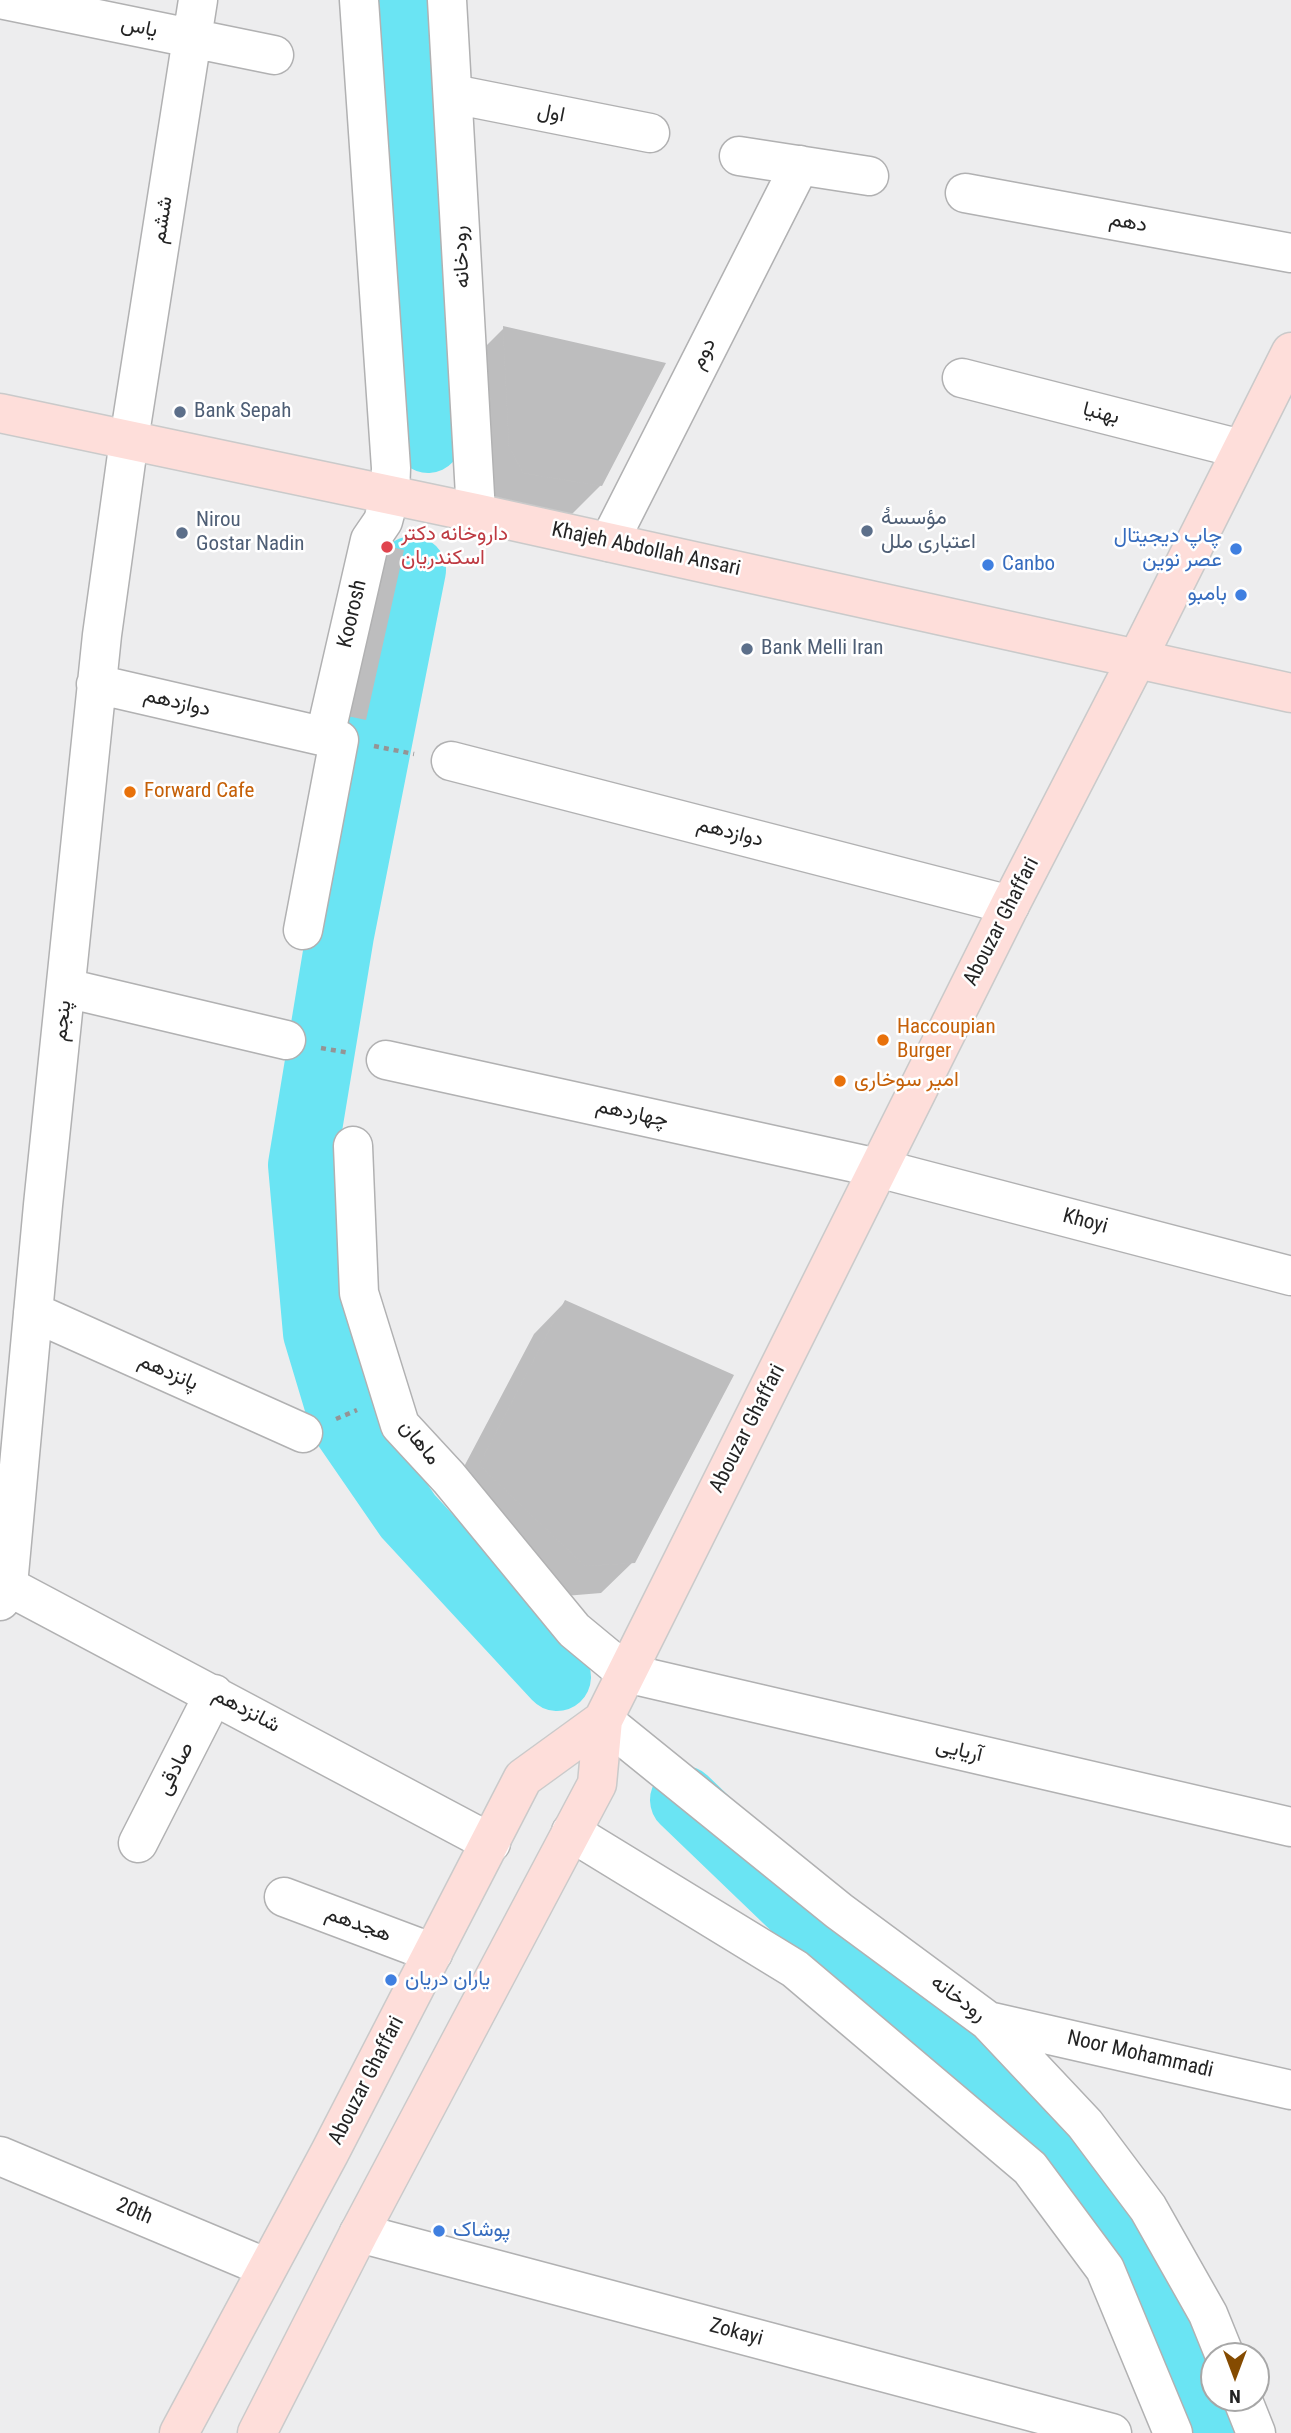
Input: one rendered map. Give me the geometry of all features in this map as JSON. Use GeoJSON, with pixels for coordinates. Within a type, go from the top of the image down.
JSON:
{"type":"FeatureCollection","features":[{"type":"Feature","properties":{"kind":"main road","name":"Abouzar Ghaffari"},"geometry":{"type":"LineString","coordinates":[[257,2433],[359,2233],[597,1784],[603,1720],[1010,905],[1138,659],[1241,449],[1280,396],[1291,352]]}},
{"type":"Feature","properties":{"kind":"main road","name":"Khajeh Abdollah Ansari"},"geometry":{"type":"LineString","coordinates":[[0,413],[476,513],[1291,693]]}},
{"type":"Feature","properties":{"kind":"main road","name":"Abouzar Ghaffari"},"geometry":{"type":"LineString","coordinates":[[179,2433],[523,1778],[603,1720]]}},
{"type":"Feature","properties":{"kind":"street","name":"یاس"},"geometry":{"type":"LineString","coordinates":[[4,0],[274,55]]}},
{"type":"Feature","properties":{"kind":"street","name":"ششم"},"geometry":{"type":"LineString","coordinates":[[129,440],[198,0]]}},
{"type":"Feature","properties":{"kind":"street"},"geometry":{"type":"LineString","coordinates":[[359,0],[390,454],[390,495]]}},
{"type":"Feature","properties":{"kind":"street","name":"رودخانه"},"geometry":{"type":"LineString","coordinates":[[447,0],[476,513]]}},
{"type":"Feature","properties":{"kind":"street","name":"اول"},"geometry":{"type":"LineString","coordinates":[[453,94],[650,133]]}},
{"type":"Feature","properties":{"kind":"street"},"geometry":{"type":"LineString","coordinates":[[739,156],[869,176]]}},
{"type":"Feature","properties":{"kind":"street","name":"دوم"},"geometry":{"type":"LineString","coordinates":[[608,542],[800,165]]}},
{"type":"Feature","properties":{"kind":"street","name":"دهم"},"geometry":{"type":"LineString","coordinates":[[965,193],[1291,253]]}},
{"type":"Feature","properties":{"kind":"street","name":"بهنیا"},"geometry":{"type":"LineString","coordinates":[[962,379],[1241,449]]}},
{"type":"Feature","properties":{"kind":"street","name":"پنجم"},"geometry":{"type":"LineString","coordinates":[[3,1589],[96,684],[129,440]]}},
{"type":"Feature","properties":{"kind":"street","name":"Koorosh"},"geometry":{"type":"LineString","coordinates":[[303,930],[332,738],[370,540],[383,521],[390,495]]}},
{"type":"Feature","properties":{"kind":"street","name":"دوازدهم"},"geometry":{"type":"LineString","coordinates":[[96,684],[332,738]]}},
{"type":"Feature","properties":{"kind":"street","name":"دوازدهم"},"geometry":{"type":"LineString","coordinates":[[451,761],[1010,905]]}},
{"type":"Feature","properties":{"kind":"street"},"geometry":{"type":"LineString","coordinates":[[66,988],[286,1040]]}},
{"type":"Feature","properties":{"kind":"street","name":"چهاردهم"},"geometry":{"type":"LineString","coordinates":[[386,1060],[878,1168]]}},
{"type":"Feature","properties":{"kind":"street","name":"ماهان"},"geometry":{"type":"LineString","coordinates":[[353,1146],[359,1293],[400,1425],[449,1478],[574,1630],[626,1673]]}},
{"type":"Feature","properties":{"kind":"street","name":"Khoyi"},"geometry":{"type":"LineString","coordinates":[[878,1168],[1291,1276]]}},
{"type":"Feature","properties":{"kind":"street","name":"پانزدهم"},"geometry":{"type":"LineString","coordinates":[[33,1312],[303,1433]]}},
{"type":"Feature","properties":{"kind":"street","name":"شانزدهم"},"geometry":{"type":"LineString","coordinates":[[3,1589],[214,1694],[491,1843]]}},
{"type":"Feature","properties":{"kind":"street","name":"آریایی"},"geometry":{"type":"LineString","coordinates":[[626,1673],[1291,1827]]}},
{"type":"Feature","properties":{"kind":"street","name":"صادقی"},"geometry":{"type":"LineString","coordinates":[[138,1843],[214,1694]]}},
{"type":"Feature","properties":{"kind":"street","name":"رودخانه"},"geometry":{"type":"LineString","coordinates":[[603,1720],[838,1911],[988,2021],[1085,2124],[1148,2208],[1208,2314],[1219,2342]]}},
{"type":"Feature","properties":{"kind":"street"},"geometry":{"type":"LineString","coordinates":[[571,1832],[795,1969],[1030,2168],[1105,2269],[1172,2433]]}},
{"type":"Feature","properties":{"kind":"street","name":"هجدهم"},"geometry":{"type":"LineString","coordinates":[[284,1897],[433,1953]]}},
{"type":"Feature","properties":{"kind":"street","name":"Noor Mohammadi"},"geometry":{"type":"LineString","coordinates":[[988,2021],[1291,2090]]}},
{"type":"Feature","properties":{"kind":"street","name":"20th"},"geometry":{"type":"LineString","coordinates":[[0,2156],[267,2269]]}},
{"type":"Feature","properties":{"kind":"street","name":"Zokayi"},"geometry":{"type":"LineString","coordinates":[[359,2233],[1112,2433]]}},
{"type":"Feature","properties":{"kind":"street"},"geometry":{"type":"LineString","coordinates":[[1248,2412],[1256,2433]]}},
{"type":"Feature","properties":{"kind":"path"},"geometry":{"type":"LineString","coordinates":[[332,738],[451,761]]}},
{"type":"Feature","properties":{"kind":"path"},"geometry":{"type":"LineString","coordinates":[[286,1040],[386,1060]]}},
{"type":"Feature","properties":{"kind":"path"},"geometry":{"type":"LineString","coordinates":[[303,1433],[391,1395]]}},
{"type":"Feature","properties":{"kind":"building"},"geometry":{"type":"Polygon","coordinates":[[[503,326],[666,363],[602,486],[523,473],[509,446],[503,326]]]}},
{"type":"Feature","properties":{"kind":"building"},"geometry":{"type":"Polygon","coordinates":[[[375,543],[404,550],[366,720],[338,714],[375,543]]]}},
{"type":"Feature","properties":{"kind":"building"},"geometry":{"type":"Polygon","coordinates":[[[565,1300],[734,1375],[635,1563],[585,1566],[479,1465],[565,1300]]]}},
{"type":"Feature","properties":{"kind":"waterway"},"geometry":{"type":"LineString","coordinates":[[407,0],[428,439]]}},
{"type":"Feature","properties":{"kind":"waterway"},"geometry":{"type":"LineString","coordinates":[[412,570],[340,935],[302,1165],[317,1333],[344,1423],[408,1516],[557,1677]]}},
{"type":"Feature","properties":{"kind":"waterway"},"geometry":{"type":"LineString","coordinates":[[684,1800],[988,2092],[1101,2194],[1174,2331],[1203,2403],[1208,2433]]}},
{"type":"Feature","properties":{"kind":"place","name":"Bank Sepah"},"geometry":{"type":"Point","coordinates":[180,412]}},
{"type":"Feature","properties":{"kind":"place","name":"مؤسسهٔ اعتباری ملل"},"geometry":{"type":"Point","coordinates":[867,531]}},
{"type":"Feature","properties":{"kind":"place","name":"Nirou Gostar Nadin"},"geometry":{"type":"Point","coordinates":[182,533]}},
{"type":"Feature","properties":{"kind":"place","name":"داروخانه دکتر اسکندریان"},"geometry":{"type":"Point","coordinates":[387,547]}},
{"type":"Feature","properties":{"kind":"place","name":"چاپ دیجیتال عصر نوین"},"geometry":{"type":"Point","coordinates":[1236,549]}},
{"type":"Feature","properties":{"kind":"place","name":"Canbo"},"geometry":{"type":"Point","coordinates":[988,565]}},
{"type":"Feature","properties":{"kind":"place","name":"بامبو"},"geometry":{"type":"Point","coordinates":[1241,595]}},
{"type":"Feature","properties":{"kind":"place","name":"Bank Melli Iran"},"geometry":{"type":"Point","coordinates":[747,649]}},
{"type":"Feature","properties":{"kind":"place","name":"Forward Cafe"},"geometry":{"type":"Point","coordinates":[130,792]}},
{"type":"Feature","properties":{"kind":"place","name":"Haccoupian Burger"},"geometry":{"type":"Point","coordinates":[883,1040]}},
{"type":"Feature","properties":{"kind":"place","name":"امیر سوخاری"},"geometry":{"type":"Point","coordinates":[840,1081]}},
{"type":"Feature","properties":{"kind":"place","name":"یاران دریان"},"geometry":{"type":"Point","coordinates":[391,1980]}},
{"type":"Feature","properties":{"kind":"place","name":"پوشاک"},"geometry":{"type":"Point","coordinates":[439,2231]}}]}
